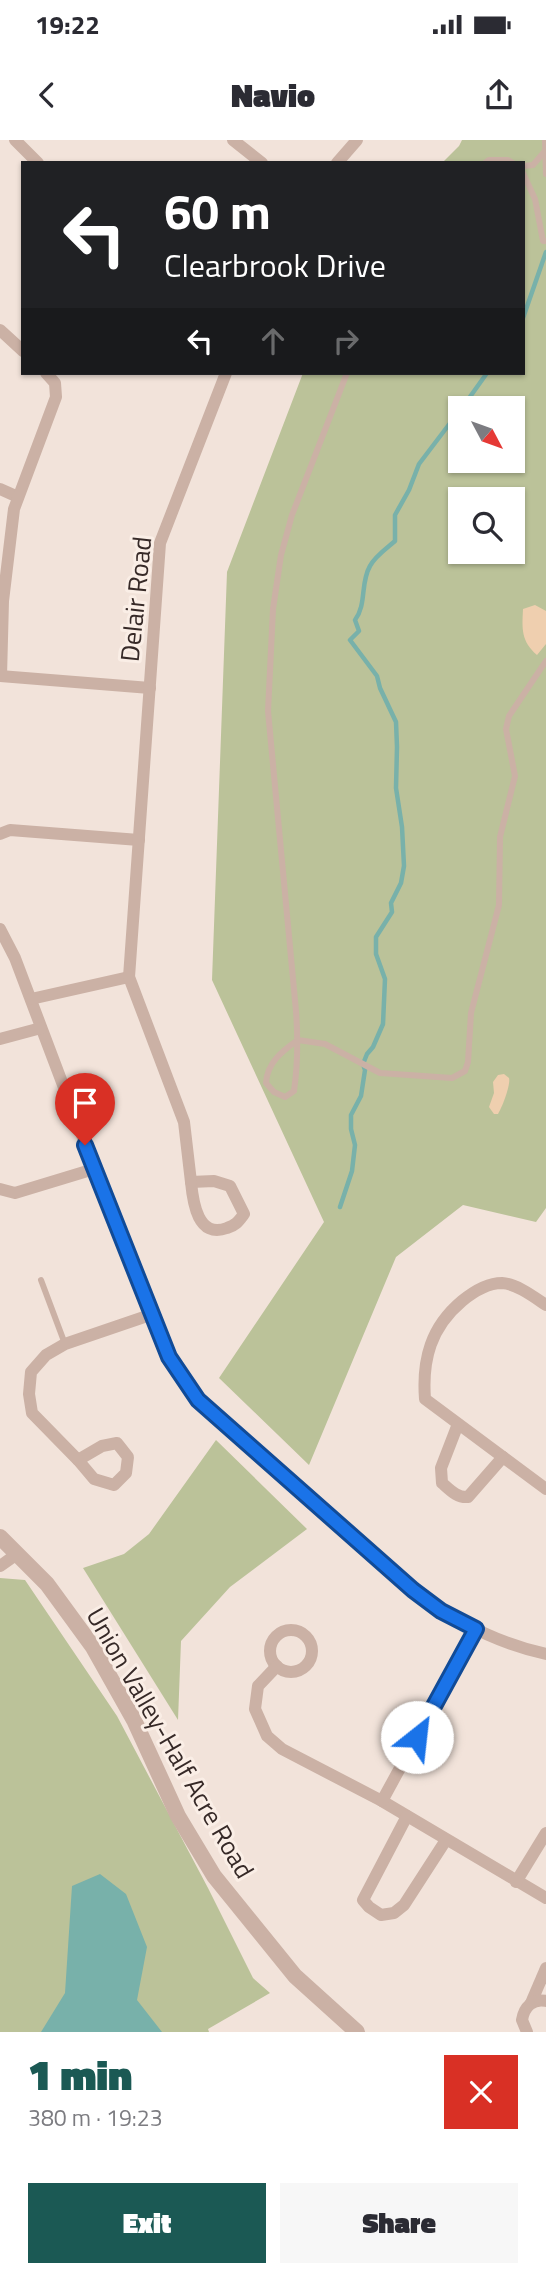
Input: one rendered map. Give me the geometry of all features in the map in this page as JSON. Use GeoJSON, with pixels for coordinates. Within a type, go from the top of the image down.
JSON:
{"type":"FeatureCollection","features":[{"type":"Feature","properties":{"kind":"street"},"geometry":{"type":"LineString","coordinates":[[15,140],[36,161]]}},
{"type":"Feature","properties":{"kind":"street"},"geometry":{"type":"LineString","coordinates":[[233,140],[259,161]]}},
{"type":"Feature","properties":{"kind":"street"},"geometry":{"type":"LineString","coordinates":[[339,161],[357,140]]}},
{"type":"Feature","properties":{"kind":"street"},"geometry":{"type":"LineString","coordinates":[[0,330],[21,350]]}},
{"type":"Feature","properties":{"kind":"street"},"geometry":{"type":"LineString","coordinates":[[48,375],[55,383],[56,397],[14,509],[3,601],[0,676],[150,688]]}},
{"type":"Feature","properties":{"kind":"street","name":"Delair Road"},"geometry":{"type":"LineString","coordinates":[[129,977],[160,543],[225,375]]}},
{"type":"Feature","properties":{"kind":"street"},"geometry":{"type":"LineString","coordinates":[[0,489],[18,497]]}},
{"type":"Feature","properties":{"kind":"street"},"geometry":{"type":"LineString","coordinates":[[0,834],[10,830],[139,840]]}},
{"type":"Feature","properties":{"kind":"street"},"geometry":{"type":"LineString","coordinates":[[0,929],[31,999],[150,1315],[169,1357],[198,1400],[413,1590],[441,1611],[511,1646],[546,1654]]}},
{"type":"Feature","properties":{"kind":"street"},"geometry":{"type":"LineString","coordinates":[[31,999],[129,977],[184,1122],[191,1182],[194,1206],[201,1222],[209,1229],[219,1231],[237,1225],[244,1214],[230,1186],[214,1181],[191,1182]]}},
{"type":"Feature","properties":{"kind":"street"},"geometry":{"type":"LineString","coordinates":[[0,1039],[41,1028]]}},
{"type":"Feature","properties":{"kind":"street"},"geometry":{"type":"LineString","coordinates":[[0,1189],[15,1194],[94,1168]]}},
{"type":"Feature","properties":{"kind":"street"},"geometry":{"type":"LineString","coordinates":[[546,1305],[530,1294],[502,1283],[476,1289],[449,1311],[434,1331],[424,1376],[425,1399],[546,1489]]}},
{"type":"Feature","properties":{"kind":"street"},"geometry":{"type":"LineString","coordinates":[[78,1460],[32,1413],[29,1394],[31,1372],[46,1355],[65,1344],[150,1315]]}},
{"type":"Feature","properties":{"kind":"street"},"geometry":{"type":"LineString","coordinates":[[458,1424],[441,1468],[442,1483],[452,1492],[462,1498],[468,1497],[503,1457]]}},
{"type":"Feature","properties":{"kind":"street","name":"Union Valley-Half Acre Road"},"geometry":{"type":"LineString","coordinates":[[0,1538],[47,1584],[93,1647],[134,1720],[177,1816],[214,1877],[295,1976],[357,2032]]}},
{"type":"Feature","properties":{"kind":"street"},"geometry":{"type":"LineString","coordinates":[[0,1566],[16,1554]]}},
{"type":"Feature","properties":{"kind":"street"},"geometry":{"type":"LineString","coordinates":[[382,1801],[476,1629]]}},
{"type":"Feature","properties":{"kind":"street"},"geometry":{"type":"LineString","coordinates":[[277,1667],[258,1686],[255,1709],[267,1736],[282,1749],[382,1801],[546,1898]]}},
{"type":"Feature","properties":{"kind":"street"},"geometry":{"type":"LineString","coordinates":[[407,1816],[363,1900],[381,1915],[394,1913],[404,1905],[446,1840]]}},
{"type":"Feature","properties":{"kind":"street"},"geometry":{"type":"LineString","coordinates":[[516,1882],[546,1833]]}},
{"type":"Feature","properties":{"kind":"street"},"geometry":{"type":"LineString","coordinates":[[527,2032],[522,2020],[523,2014],[531,2003],[546,1968]]}},
{"type":"Feature","properties":{"kind":"street"},"geometry":{"type":"LineString","coordinates":[[531,2003],[546,2001]]}},
{"type":"Feature","properties":{"kind":"lane"},"geometry":{"type":"LineString","coordinates":[[545,140],[546,174]]}},
{"type":"Feature","properties":{"kind":"lane"},"geometry":{"type":"LineString","coordinates":[[525,166],[533,165],[545,151]]}},
{"type":"Feature","properties":{"kind":"lane"},"geometry":{"type":"LineString","coordinates":[[488,161],[510,161]]}},
{"type":"Feature","properties":{"kind":"lane"},"geometry":{"type":"LineString","coordinates":[[525,177],[535,199],[543,241],[546,241]]}},
{"type":"Feature","properties":{"kind":"lane"},"geometry":{"type":"LineString","coordinates":[[345,375],[292,515],[281,555],[273,608],[268,711],[298,1040],[299,1051],[294,1091],[285,1097],[274,1093],[266,1083],[267,1072],[278,1056],[298,1040],[325,1044],[380,1073],[452,1078],[465,1071],[471,1013],[499,905],[500,837],[515,776],[506,729],[509,716],[546,661]]}},
{"type":"Feature","properties":{"kind":"lane"},"geometry":{"type":"LineString","coordinates":[[41,1280],[65,1344]]}},
{"type":"Feature","properties":{"kind":"green space"},"geometry":{"type":"Polygon","coordinates":[[[462,140],[546,140],[546,1208],[536,1222],[463,1205],[396,1257],[309,1465],[219,1378],[324,1222],[212,980],[227,572],[302,375],[525,375],[525,161],[444,161],[462,140]]]}},
{"type":"Feature","properties":{"kind":"green space"},"geometry":{"type":"Polygon","coordinates":[[[216,1440],[307,1529],[230,1587],[181,1641],[178,1720],[83,1568],[124,1554],[149,1534],[216,1440]]]}},
{"type":"Feature","properties":{"kind":"green space"},"geometry":{"type":"Polygon","coordinates":[[[0,1578],[25,1580],[117,1716],[253,1978],[270,1993],[208,2029],[209,2032],[0,2032],[0,1578]]]}},
{"type":"Feature","properties":{"kind":"sand"},"geometry":{"type":"Polygon","coordinates":[[[535,605],[546,611],[546,644],[537,655],[525,640],[523,623],[523,609],[535,605]]]}},
{"type":"Feature","properties":{"kind":"sand"},"geometry":{"type":"Polygon","coordinates":[[[504,1074],[509,1081],[504,1102],[498,1114],[494,1114],[489,1107],[494,1093],[493,1082],[498,1075],[504,1074]]]}},
{"type":"Feature","properties":{"kind":"water"},"geometry":{"type":"Polygon","coordinates":[[[100,1874],[126,1894],[147,1947],[137,2000],[162,2032],[41,2032],[65,1993],[72,1886],[100,1874]]]}},
{"type":"Feature","properties":{"kind":"waterway"},"geometry":{"type":"LineString","coordinates":[[525,312],[546,252]]}},
{"type":"Feature","properties":{"kind":"waterway"},"geometry":{"type":"LineString","coordinates":[[471,396],[486,375]]}},
{"type":"Feature","properties":{"kind":"waterway"},"geometry":{"type":"LineString","coordinates":[[340,1207],[352,1171],[355,1145],[351,1115],[361,1096],[365,1070],[363,1064],[383,1024],[385,979],[376,954],[376,937],[392,912],[391,903],[401,883],[404,866],[396,788],[396,722],[377,676],[350,640],[359,631],[355,620],[361,607],[370,566],[395,541],[395,515],[419,464],[448,426]]}},
{"type":"Feature","properties":{"kind":"route"},"geometry":{"type":"LineString","coordinates":[[85,1145],[150,1315],[169,1357],[198,1400],[413,1590],[441,1611],[476,1629],[417,1737]]}}]}
